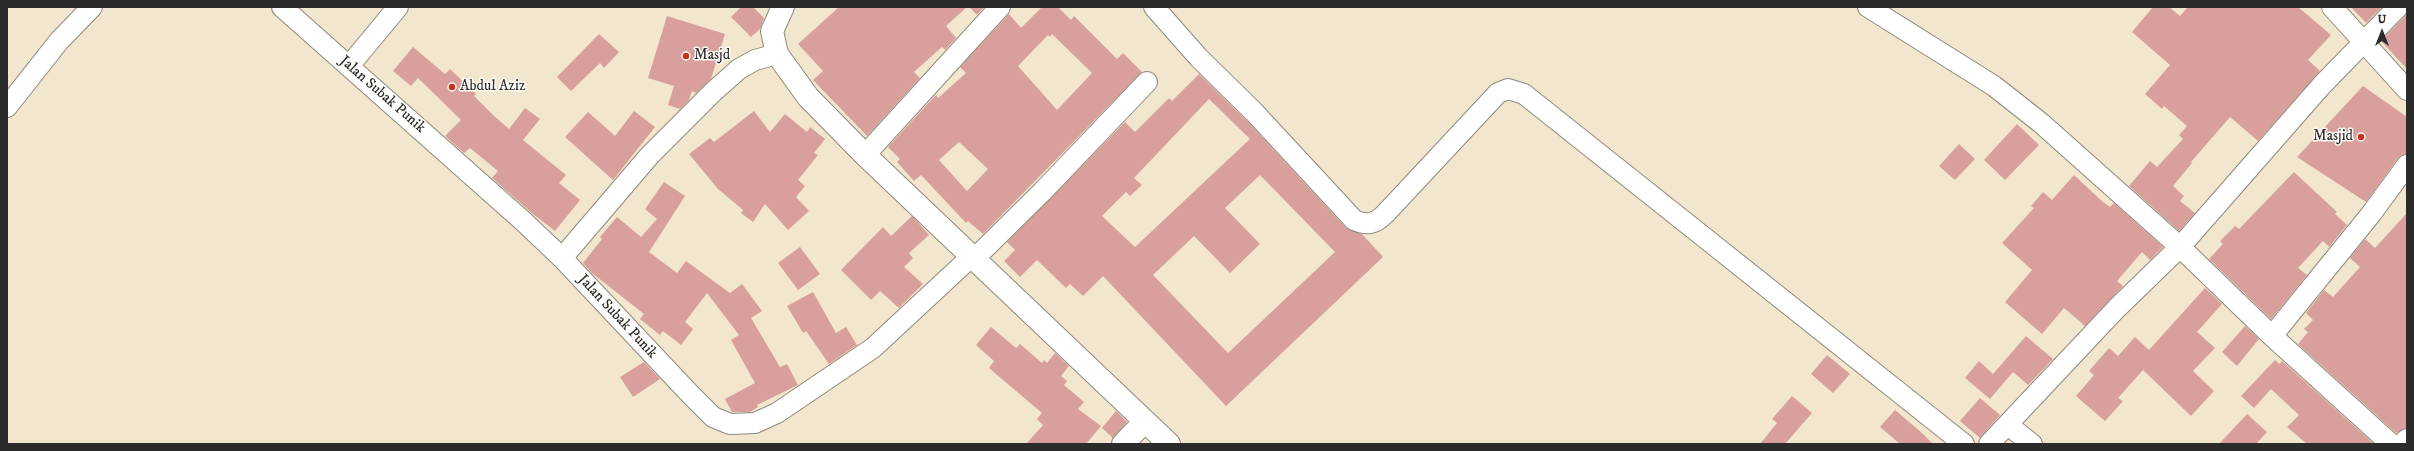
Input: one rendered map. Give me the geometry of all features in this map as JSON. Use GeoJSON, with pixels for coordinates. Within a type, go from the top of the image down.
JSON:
{"type":"FeatureCollection","features":[{"type":"Feature","properties":{"kind":"street"},"geometry":{"type":"LineString","coordinates":[[7,107],[59,41],[92,7]]}},
{"type":"Feature","properties":{"kind":"street","name":"Jalan Subak Punik"},"geometry":{"type":"LineString","coordinates":[[282,7],[562,258],[660,364],[714,417],[730,424],[743,425],[755,423],[777,413],[873,348],[973,258],[1087,147],[1147,82]]}},
{"type":"Feature","properties":{"kind":"street"},"geometry":{"type":"LineString","coordinates":[[349,66],[398,7]]}},
{"type":"Feature","properties":{"kind":"street"},"geometry":{"type":"LineString","coordinates":[[783,7],[772,31],[777,54],[808,97],[864,155],[1144,422],[1169,444]]}},
{"type":"Feature","properties":{"kind":"street"},"geometry":{"type":"LineString","coordinates":[[864,155],[1000,7]]}},
{"type":"Feature","properties":{"kind":"street"},"geometry":{"type":"LineString","coordinates":[[1154,7],[1199,58],[1254,112],[1354,220],[1365,224],[1376,222],[1385,214],[1498,93],[1508,89],[1524,94],[1964,444]]}},
{"type":"Feature","properties":{"kind":"street"},"geometry":{"type":"LineString","coordinates":[[1868,7],[1994,86],[2041,123],[2180,247],[2272,336],[2391,444]]}},
{"type":"Feature","properties":{"kind":"street"},"geometry":{"type":"LineString","coordinates":[[2332,7],[2407,90]]}},
{"type":"Feature","properties":{"kind":"street"},"geometry":{"type":"LineString","coordinates":[[1989,444],[2117,308],[2180,247],[2322,85],[2398,7]]}},
{"type":"Feature","properties":{"kind":"street"},"geometry":{"type":"LineString","coordinates":[[562,258],[650,155],[713,92],[739,69],[755,60],[777,54]]}},
{"type":"Feature","properties":{"kind":"street"},"geometry":{"type":"LineString","coordinates":[[2272,336],[2371,214],[2407,165]]}},
{"type":"Feature","properties":{"kind":"street"},"geometry":{"type":"LineString","coordinates":[[1123,444],[1144,422]]}},
{"type":"Feature","properties":{"kind":"street"},"geometry":{"type":"LineString","coordinates":[[2008,425],[2032,444]]}},
{"type":"Feature","properties":{"kind":"street"},"geometry":{"type":"LineString","coordinates":[[2402,444],[2407,439]]}},
{"type":"Feature","properties":{"kind":"building"},"geometry":{"type":"Polygon","coordinates":[[[741,7],[753,7],[764,18],[760,29],[751,37],[731,17],[741,7]]]}},
{"type":"Feature","properties":{"kind":"building"},"geometry":{"type":"Polygon","coordinates":[[[839,7],[967,7],[946,26],[956,38],[945,50],[942,47],[914,72],[920,78],[867,136],[813,80],[823,71],[798,44],[839,7]]]}},
{"type":"Feature","properties":{"kind":"building"},"geometry":{"type":"Polygon","coordinates":[[[969,7],[984,7],[977,15],[969,7]]]}},
{"type":"Feature","properties":{"kind":"building"},"geometry":{"type":"Polygon","coordinates":[[[1042,7],[1058,7],[1071,20],[1074,16],[1117,59],[1123,53],[1142,72],[983,234],[968,221],[966,223],[921,175],[914,181],[897,162],[900,159],[888,147],[936,95],[938,98],[966,73],[960,67],[1009,14],[1021,28],[1042,7]],[[1052,34],[1050,37],[1048,35],[1018,66],[1057,110],[1092,73],[1052,34]],[[959,142],[939,160],[967,191],[988,169],[959,142]]]}},
{"type":"Feature","properties":{"kind":"building"},"geometry":{"type":"Polygon","coordinates":[[[2153,7],[2169,7],[2180,16],[2188,7],[2298,7],[2331,35],[2308,60],[2320,71],[2258,141],[2230,117],[2191,162],[2192,163],[2173,186],[2184,196],[2180,201],[2195,213],[2179,231],[2129,186],[2150,161],[2157,167],[2183,139],[2179,135],[2187,126],[2164,106],[2162,109],[2145,94],[2170,65],[2132,32],[2153,7]]]}},
{"type":"Feature","properties":{"kind":"building"},"geometry":{"type":"Polygon","coordinates":[[[2351,7],[2382,7],[2366,23],[2351,7]]]}},
{"type":"Feature","properties":{"kind":"building"},"geometry":{"type":"Polygon","coordinates":[[[2407,14],[2407,69],[2381,41],[2407,14]]]}},
{"type":"Feature","properties":{"kind":"building","name":"Masjd"},"geometry":{"type":"Polygon","coordinates":[[[667,16],[725,34],[711,79],[696,93],[692,91],[689,100],[680,109],[668,105],[674,86],[648,78],[667,16]]]}},
{"type":"Feature","properties":{"kind":"building"},"geometry":{"type":"Polygon","coordinates":[[[599,34],[619,52],[604,68],[600,63],[571,91],[557,77],[599,34]]]}},
{"type":"Feature","properties":{"kind":"building"},"geometry":{"type":"Polygon","coordinates":[[[413,47],[445,74],[450,69],[476,94],[474,96],[509,129],[525,108],[540,119],[523,140],[566,175],[559,183],[580,200],[555,231],[492,178],[498,171],[470,148],[464,153],[445,136],[461,120],[418,78],[411,86],[393,71],[413,47]]]}},
{"type":"Feature","properties":{"kind":"building"},"geometry":{"type":"Polygon","coordinates":[[[1199,74],[1246,120],[1346,228],[1362,234],[1383,257],[1226,406],[1103,276],[1083,296],[1070,284],[1066,288],[1037,260],[1020,277],[1004,261],[1015,250],[1007,242],[1125,122],[1135,132],[1169,98],[1172,101],[1199,74]],[[1209,99],[1134,178],[1142,185],[1130,196],[1126,192],[1102,216],[1135,247],[1250,139],[1209,99]],[[1260,175],[1225,208],[1260,244],[1230,273],[1194,236],[1153,275],[1228,353],[1335,252],[1260,175]]]}},
{"type":"Feature","properties":{"kind":"building","name":"Masjid"},"geometry":{"type":"Polygon","coordinates":[[[2363,86],[2407,117],[2407,154],[2398,158],[2366,202],[2297,157],[2363,86]]]}},
{"type":"Feature","properties":{"kind":"building"},"geometry":{"type":"Polygon","coordinates":[[[634,111],[655,127],[613,180],[565,137],[588,112],[615,136],[634,111]]]}},
{"type":"Feature","properties":{"kind":"building"},"geometry":{"type":"Polygon","coordinates":[[[754,111],[770,132],[785,114],[807,132],[810,127],[825,139],[814,153],[818,155],[798,180],[805,186],[796,197],[809,211],[788,230],[765,204],[753,222],[741,213],[743,210],[718,189],[689,154],[710,138],[714,142],[754,111]]]}},
{"type":"Feature","properties":{"kind":"building"},"geometry":{"type":"Polygon","coordinates":[[[2017,124],[2039,145],[2005,180],[1984,160],[2017,124]]]}},
{"type":"Feature","properties":{"kind":"building"},"geometry":{"type":"Polygon","coordinates":[[[1959,144],[1975,159],[1955,180],[1939,166],[1959,144]]]}},
{"type":"Feature","properties":{"kind":"building"},"geometry":{"type":"Polygon","coordinates":[[[2294,172],[2337,212],[2335,214],[2347,225],[2329,247],[2323,241],[2298,268],[2307,275],[2271,319],[2209,259],[2223,244],[2220,241],[2235,226],[2239,229],[2294,172]]]}},
{"type":"Feature","properties":{"kind":"building"},"geometry":{"type":"Polygon","coordinates":[[[2074,175],[2110,207],[2114,203],[2163,247],[2150,260],[2142,252],[2117,281],[2123,286],[2085,326],[2064,308],[2042,334],[2005,302],[2032,270],[2002,243],[2034,208],[2031,206],[2043,192],[2052,200],[2074,175]]]}},
{"type":"Feature","properties":{"kind":"building"},"geometry":{"type":"Polygon","coordinates":[[[664,182],[685,196],[649,252],[677,273],[686,261],[730,293],[742,284],[762,311],[751,318],[780,367],[787,364],[798,385],[757,405],[758,407],[750,412],[732,412],[725,399],[755,383],[731,340],[739,335],[707,293],[685,322],[693,329],[681,345],[663,331],[660,335],[640,319],[644,314],[592,273],[583,263],[602,239],[600,237],[617,217],[641,237],[657,219],[645,209],[664,182]]]}},
{"type":"Feature","properties":{"kind":"building"},"geometry":{"type":"Polygon","coordinates":[[[2407,213],[2407,428],[2396,433],[2298,344],[2308,332],[2304,329],[2313,320],[2306,313],[2324,290],[2333,297],[2360,267],[2350,258],[2365,239],[2375,248],[2407,213]]]}},
{"type":"Feature","properties":{"kind":"building"},"geometry":{"type":"Polygon","coordinates":[[[912,216],[929,235],[909,253],[913,258],[904,267],[923,284],[899,308],[880,291],[871,300],[841,270],[883,227],[891,236],[912,216]]]}},
{"type":"Feature","properties":{"kind":"building"},"geometry":{"type":"Polygon","coordinates":[[[800,247],[820,274],[798,290],[778,263],[800,247]]]}},
{"type":"Feature","properties":{"kind":"building"},"geometry":{"type":"Polygon","coordinates":[[[2205,288],[2222,304],[2197,332],[2215,348],[2193,371],[2214,391],[2191,416],[2143,370],[2118,398],[2123,401],[2105,421],[2076,396],[2094,375],[2089,371],[2109,348],[2118,356],[2135,337],[2149,350],[2205,288]]]}},
{"type":"Feature","properties":{"kind":"building"},"geometry":{"type":"Polygon","coordinates":[[[813,292],[836,333],[846,327],[857,345],[829,364],[806,331],[803,333],[787,306],[813,292]]]}},
{"type":"Feature","properties":{"kind":"building"},"geometry":{"type":"Polygon","coordinates":[[[2245,326],[2259,339],[2237,366],[2222,352],[2245,326]]]}},
{"type":"Feature","properties":{"kind":"building"},"geometry":{"type":"Polygon","coordinates":[[[991,327],[1016,348],[1020,344],[1042,363],[1044,360],[1047,363],[1055,353],[1069,366],[1061,376],[1067,381],[1064,385],[1084,402],[1078,409],[1101,426],[1086,444],[1026,444],[1043,425],[1037,419],[1042,413],[989,368],[994,361],[976,345],[991,327]]]}},
{"type":"Feature","properties":{"kind":"building"},"geometry":{"type":"Polygon","coordinates":[[[2026,336],[2053,359],[2028,385],[2013,372],[1990,399],[1965,378],[1979,361],[1993,374],[2026,336]]]}},
{"type":"Feature","properties":{"kind":"building"},"geometry":{"type":"Polygon","coordinates":[[[1827,355],[1850,374],[1833,393],[1811,374],[1827,355]]]}},
{"type":"Feature","properties":{"kind":"building"},"geometry":{"type":"Polygon","coordinates":[[[2275,360],[2279,364],[2282,361],[2374,444],[2307,444],[2287,427],[2299,415],[2271,389],[2254,408],[2241,396],[2275,360]]]}},
{"type":"Feature","properties":{"kind":"building"},"geometry":{"type":"Polygon","coordinates":[[[644,362],[660,379],[633,397],[620,377],[644,362]]]}},
{"type":"Feature","properties":{"kind":"building"},"geometry":{"type":"Polygon","coordinates":[[[1792,396],[1812,413],[1785,444],[1760,444],[1777,423],[1772,419],[1792,396]]]}},
{"type":"Feature","properties":{"kind":"building"},"geometry":{"type":"Polygon","coordinates":[[[1980,398],[2000,415],[1980,438],[1960,421],[1980,398]]]}},
{"type":"Feature","properties":{"kind":"building"},"geometry":{"type":"Polygon","coordinates":[[[1895,410],[1933,444],[1900,444],[1880,427],[1895,410]]]}},
{"type":"Feature","properties":{"kind":"building"},"geometry":{"type":"Polygon","coordinates":[[[1116,411],[1127,422],[1113,438],[1102,428],[1116,411]]]}},
{"type":"Feature","properties":{"kind":"building"},"geometry":{"type":"Polygon","coordinates":[[[2247,414],[2267,432],[2256,444],[2219,444],[2247,414]]]}},
{"type":"Feature","properties":{"kind":"place","name":"Masjd"},"geometry":{"type":"Point","coordinates":[686,56]}},
{"type":"Feature","properties":{"kind":"place","name":"Abdul Aziz"},"geometry":{"type":"Point","coordinates":[452,87]}},
{"type":"Feature","properties":{"kind":"place","name":"Masjid"},"geometry":{"type":"Point","coordinates":[2361,137]}}]}
